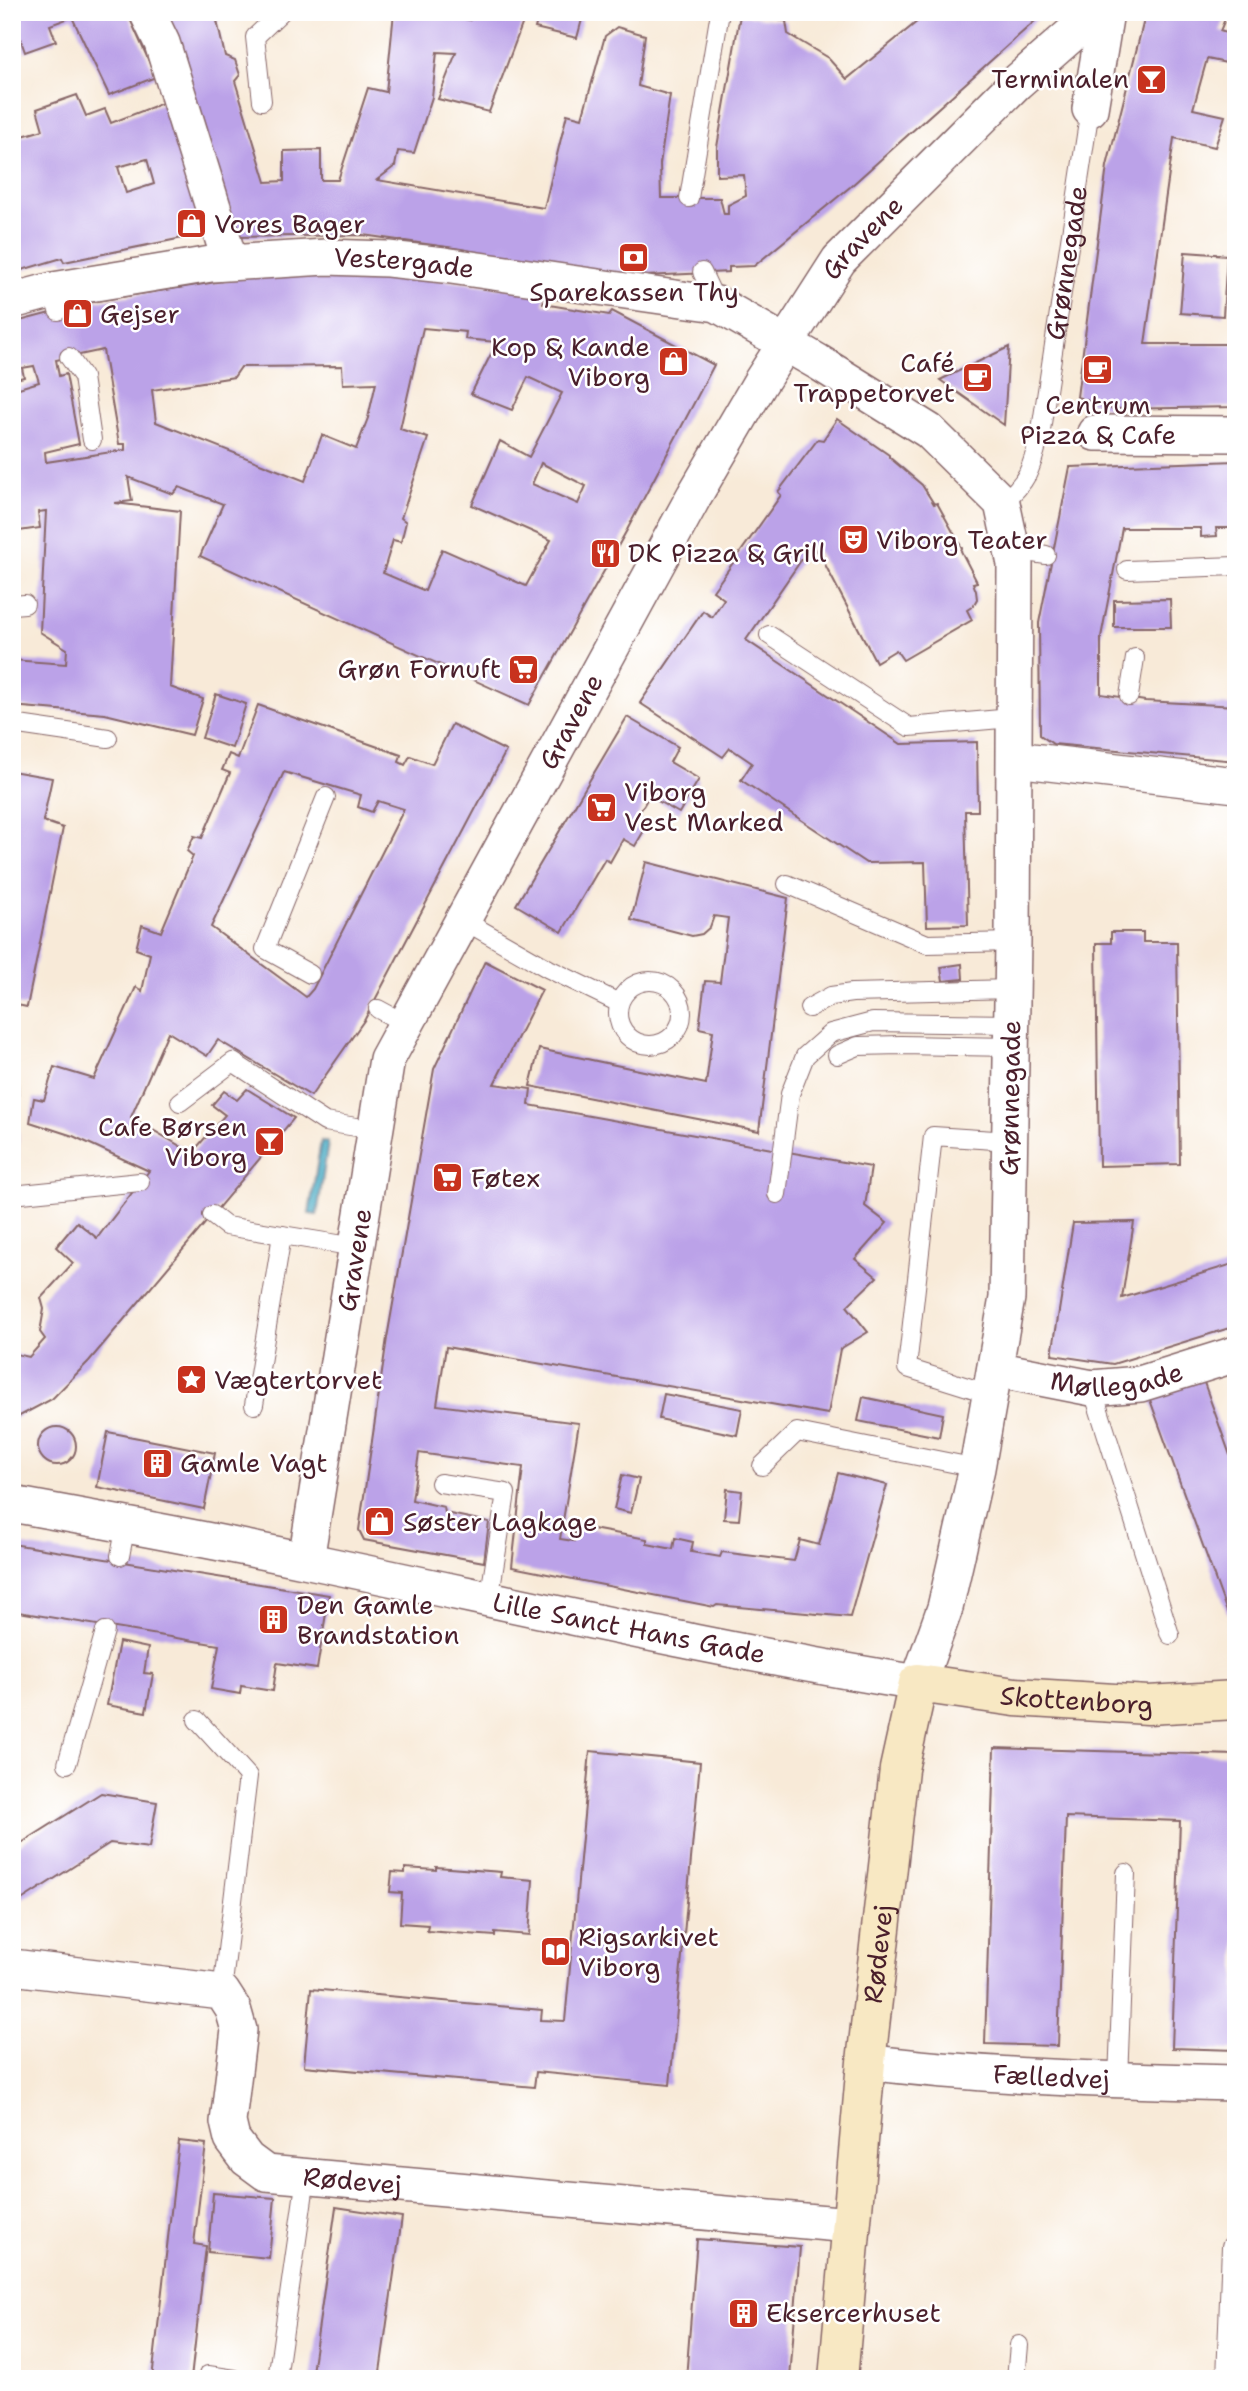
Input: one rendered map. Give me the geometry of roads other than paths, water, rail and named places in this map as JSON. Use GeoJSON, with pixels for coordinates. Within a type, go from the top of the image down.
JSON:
{"type":"FeatureCollection","features":[{"type":"Feature","properties":{"kind":"street"},"geometry":{"type":"LineString","coordinates":[[147,12],[162,43],[230,262]]}},
{"type":"Feature","properties":{"kind":"street","name":"Gravene"},"geometry":{"type":"LineString","coordinates":[[306,1560],[392,1016],[463,920],[694,496],[839,260],[1016,83],[1097,12]]}},
{"type":"Feature","properties":{"kind":"street","name":"Grønnegade"},"geometry":{"type":"LineString","coordinates":[[1090,109],[1106,12]]}},
{"type":"Feature","properties":{"kind":"street","name":"Vestergade"},"geometry":{"type":"LineString","coordinates":[[12,300],[56,300],[230,262],[326,257],[387,259],[717,304],[786,343]]}},
{"type":"Feature","properties":{"kind":"street"},"geometry":{"type":"LineString","coordinates":[[786,343],[929,430],[1002,503]]}},
{"type":"Feature","properties":{"kind":"street"},"geometry":{"type":"LineString","coordinates":[[1095,433],[1236,434]]}},
{"type":"Feature","properties":{"kind":"street","name":"Grønnegade"},"geometry":{"type":"LineString","coordinates":[[918,1683],[945,1608],[977,1468],[1007,1298],[1013,942],[1012,718],[1015,564],[1029,553],[1002,503]]}},
{"type":"Feature","properties":{"kind":"street"},"geometry":{"type":"LineString","coordinates":[[1014,759],[1121,762],[1236,785]]}},
{"type":"Feature","properties":{"kind":"street","name":"Møllegade"},"geometry":{"type":"LineString","coordinates":[[992,1381],[1092,1388],[1140,1384],[1236,1354]]}},
{"type":"Feature","properties":{"kind":"street","name":"Lille Sanct Hans Gade"},"geometry":{"type":"LineString","coordinates":[[12,1504],[123,1540],[306,1560],[807,1664],[918,1683]]}},
{"type":"Feature","properties":{"kind":"street","name":"Skottenborg"},"geometry":{"type":"LineString","coordinates":[[918,1683],[1015,1697],[1095,1702],[1148,1704],[1236,1700]]}},
{"type":"Feature","properties":{"kind":"street","name":"Rødevej"},"geometry":{"type":"LineString","coordinates":[[838,2379],[866,2062],[899,1769],[918,1683]]}},
{"type":"Feature","properties":{"kind":"street"},"geometry":{"type":"LineString","coordinates":[[12,1967],[222,1992]]}},
{"type":"Feature","properties":{"kind":"street","name":"Rødevej"},"geometry":{"type":"LineString","coordinates":[[222,1992],[233,2009],[239,2030],[229,2122],[232,2140],[247,2159],[267,2173],[850,2225]]}},
{"type":"Feature","properties":{"kind":"street","name":"Fælledvej"},"geometry":{"type":"LineString","coordinates":[[866,2062],[919,2069],[1118,2080],[1236,2083]]}},
{"type":"Feature","properties":{"kind":"lane"},"geometry":{"type":"LineString","coordinates":[[262,101],[255,37],[281,12]]}},
{"type":"Feature","properties":{"kind":"lane"},"geometry":{"type":"LineString","coordinates":[[689,198],[720,12]]}},
{"type":"Feature","properties":{"kind":"lane","name":"Grønnegade"},"geometry":{"type":"LineString","coordinates":[[1002,503],[1018,489],[1031,470],[1041,430],[1090,109]]}},
{"type":"Feature","properties":{"kind":"lane"},"geometry":{"type":"LineString","coordinates":[[702,272],[717,304]]}},
{"type":"Feature","properties":{"kind":"lane"},"geometry":{"type":"LineString","coordinates":[[69,357],[83,377],[92,440]]}},
{"type":"Feature","properties":{"kind":"lane"},"geometry":{"type":"LineString","coordinates":[[1127,570],[1236,566]]}},
{"type":"Feature","properties":{"kind":"lane"},"geometry":{"type":"LineString","coordinates":[[769,635],[909,727],[1012,718]]}},
{"type":"Feature","properties":{"kind":"lane"},"geometry":{"type":"LineString","coordinates":[[1129,696],[1135,658]]}},
{"type":"Feature","properties":{"kind":"lane"},"geometry":{"type":"LineString","coordinates":[[12,724],[108,738]]}},
{"type":"Feature","properties":{"kind":"lane"},"geometry":{"type":"LineString","coordinates":[[310,974],[265,949],[326,797]]}},
{"type":"Feature","properties":{"kind":"lane"},"geometry":{"type":"LineString","coordinates":[[788,884],[927,944],[1013,942]]}},
{"type":"Feature","properties":{"kind":"lane"},"geometry":{"type":"LineString","coordinates":[[463,920],[549,969],[619,1003]]}},
{"type":"Feature","properties":{"kind":"lane"},"geometry":{"type":"LineString","coordinates":[[809,1008],[831,996],[852,993],[1012,989]]}},
{"type":"Feature","properties":{"kind":"lane"},"geometry":{"type":"LineString","coordinates":[[777,1194],[790,1094],[805,1056],[831,1033],[873,1022],[1011,1036]]}},
{"type":"Feature","properties":{"kind":"lane"},"geometry":{"type":"LineString","coordinates":[[837,1055],[859,1046],[1011,1036]]}},
{"type":"Feature","properties":{"kind":"lane"},"geometry":{"type":"LineString","coordinates":[[180,1102],[233,1062],[325,1122],[375,1130]]}},
{"type":"Feature","properties":{"kind":"lane"},"geometry":{"type":"LineString","coordinates":[[992,1381],[907,1368],[933,1136],[1010,1141]]}},
{"type":"Feature","properties":{"kind":"lane"},"geometry":{"type":"LineString","coordinates":[[12,1195],[141,1182]]}},
{"type":"Feature","properties":{"kind":"lane"},"geometry":{"type":"LineString","coordinates":[[212,1215],[226,1226],[356,1247]]}},
{"type":"Feature","properties":{"kind":"lane"},"geometry":{"type":"LineString","coordinates":[[254,1405],[282,1235]]}},
{"type":"Feature","properties":{"kind":"lane"},"geometry":{"type":"LineString","coordinates":[[1092,1388],[1170,1634]]}},
{"type":"Feature","properties":{"kind":"lane"},"geometry":{"type":"LineString","coordinates":[[762,1466],[797,1432],[977,1468]]}},
{"type":"Feature","properties":{"kind":"lane"},"geometry":{"type":"LineString","coordinates":[[440,1483],[506,1493],[489,1600]]}},
{"type":"Feature","properties":{"kind":"lane"},"geometry":{"type":"LineString","coordinates":[[67,1764],[106,1632]]}},
{"type":"Feature","properties":{"kind":"lane"},"geometry":{"type":"LineString","coordinates":[[197,1720],[248,1776],[222,1992]]}},
{"type":"Feature","properties":{"kind":"lane"},"geometry":{"type":"LineString","coordinates":[[1118,2080],[1126,1873]]}},
{"type":"Feature","properties":{"kind":"lane"},"geometry":{"type":"LineString","coordinates":[[277,2379],[306,2176]]}},
{"type":"Feature","properties":{"kind":"lane"},"geometry":{"type":"LineString","coordinates":[[1226,2379],[1231,2246],[1236,2246]]}},
{"type":"Feature","properties":{"kind":"lane"},"geometry":{"type":"LineString","coordinates":[[1016,2379],[1019,2345]]}},
{"type":"Feature","properties":{"kind":"lane"},"geometry":{"type":"LineString","coordinates":[[208,2375],[235,2379]]}},
{"type":"Feature","properties":{"kind":"water"},"geometry":{"type":"Polygon","coordinates":[[[321,1141],[328,1143],[317,1215],[309,1214],[321,1141]]]}},
{"type":"Feature","properties":{"kind":"place","name":"Terminalen"},"geometry":{"type":"Point","coordinates":[1152,79]}},
{"type":"Feature","properties":{"kind":"place","name":"Vores Bager"},"geometry":{"type":"Point","coordinates":[191,224]}},
{"type":"Feature","properties":{"kind":"place","name":"Sparekassen Thy"},"geometry":{"type":"Point","coordinates":[634,257]}},
{"type":"Feature","properties":{"kind":"place","name":"Gejser"},"geometry":{"type":"Point","coordinates":[77,314]}},
{"type":"Feature","properties":{"kind":"place","name":"Kop & Kande Viborg"},"geometry":{"type":"Point","coordinates":[673,362]}},
{"type":"Feature","properties":{"kind":"place","name":"Centrum Pizza & Cafe"},"geometry":{"type":"Point","coordinates":[1098,370]}},
{"type":"Feature","properties":{"kind":"place","name":"Café Trappetorvet"},"geometry":{"type":"Point","coordinates":[978,378]}},
{"type":"Feature","properties":{"kind":"place","name":"Viborg Teater"},"geometry":{"type":"Point","coordinates":[853,540]}},
{"type":"Feature","properties":{"kind":"place","name":"DK Pizza & Grill"},"geometry":{"type":"Point","coordinates":[605,553]}},
{"type":"Feature","properties":{"kind":"place","name":"Grøn Fornuft"},"geometry":{"type":"Point","coordinates":[524,669]}},
{"type":"Feature","properties":{"kind":"place","name":"Viborg Vest Marked"},"geometry":{"type":"Point","coordinates":[601,807]}},
{"type":"Feature","properties":{"kind":"place","name":"Cafe Børsen Viborg"},"geometry":{"type":"Point","coordinates":[270,1142]}},
{"type":"Feature","properties":{"kind":"place","name":"Føtex"},"geometry":{"type":"Point","coordinates":[448,1178]}},
{"type":"Feature","properties":{"kind":"place","name":"Vægtertorvet"},"geometry":{"type":"Point","coordinates":[191,1380]}},
{"type":"Feature","properties":{"kind":"place","name":"Gamle Vagt"},"geometry":{"type":"Point","coordinates":[157,1463]}},
{"type":"Feature","properties":{"kind":"place","name":"Søster Lagkage"},"geometry":{"type":"Point","coordinates":[380,1522]}},
{"type":"Feature","properties":{"kind":"place","name":"Den Gamle Brandstation"},"geometry":{"type":"Point","coordinates":[274,1620]}},
{"type":"Feature","properties":{"kind":"place","name":"Rigsarkivet Viborg"},"geometry":{"type":"Point","coordinates":[555,1952]}},
{"type":"Feature","properties":{"kind":"place","name":"Eksercerhuset"},"geometry":{"type":"Point","coordinates":[743,2313]}}]}
